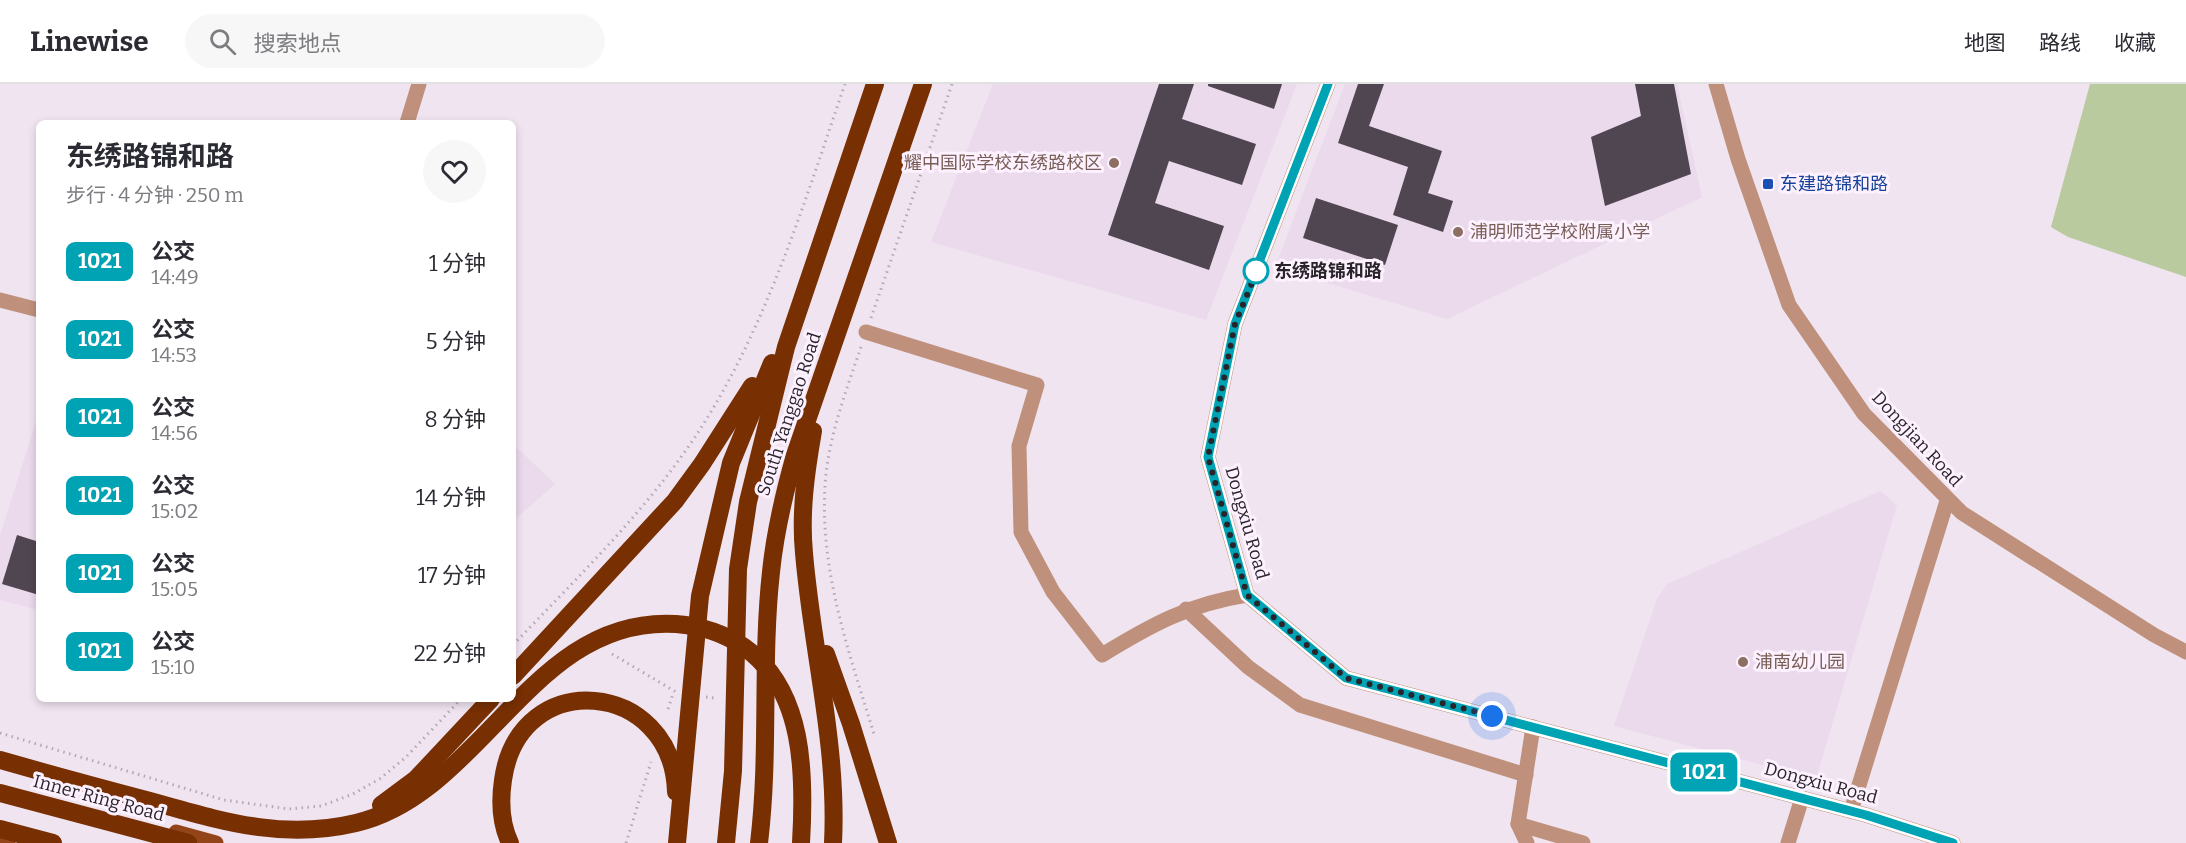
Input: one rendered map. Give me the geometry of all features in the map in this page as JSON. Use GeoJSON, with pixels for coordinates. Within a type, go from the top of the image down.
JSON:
{"type":"FeatureCollection","features":[{"type":"Feature","properties":{"kind":"highway","name":"South Yanggao Road"},"geometry":{"type":"LineString","coordinates":[[726,843],[733,771],[738,569],[748,502],[769,408],[805,286],[875,84]]}},
{"type":"Feature","properties":{"kind":"highway","name":"South Yanggao Road"},"geometry":{"type":"LineString","coordinates":[[759,843],[764,780],[770,594],[780,508],[795,455],[923,84]]}},
{"type":"Feature","properties":{"kind":"highway"},"geometry":{"type":"LineString","coordinates":[[676,843],[700,596],[731,463],[805,286]]}},
{"type":"Feature","properties":{"kind":"highway"},"geometry":{"type":"LineString","coordinates":[[516,673],[645,536],[702,464],[774,348],[805,286]]}},
{"type":"Feature","properties":{"kind":"highway"},"geometry":{"type":"LineString","coordinates":[[820,386],[807,468],[803,510],[803,551],[832,768],[833,843]]}},
{"type":"Feature","properties":{"kind":"highway"},"geometry":{"type":"LineString","coordinates":[[812,618],[851,724],[888,843]]}},
{"type":"Feature","properties":{"kind":"highway"},"geometry":{"type":"LineString","coordinates":[[516,700],[540,679],[597,640],[632,628],[664,624],[699,626],[728,636],[752,652],[771,672],[788,701],[798,741],[802,787],[801,843]]}},
{"type":"Feature","properties":{"kind":"highway"},"geometry":{"type":"LineString","coordinates":[[510,843],[502,814],[502,786],[508,756],[519,733],[537,716],[557,706],[580,700],[601,702],[632,712],[656,733],[670,756],[675,787],[676,843]]}},
{"type":"Feature","properties":{"kind":"highway"},"geometry":{"type":"LineString","coordinates":[[447,759],[490,702]]}},
{"type":"Feature","properties":{"kind":"highway"},"geometry":{"type":"LineString","coordinates":[[0,760],[260,829],[308,831],[354,819],[394,797],[447,759],[513,702]]}},
{"type":"Feature","properties":{"kind":"highway","name":"Inner Ring Road"},"geometry":{"type":"LineString","coordinates":[[0,793],[188,843]]}},
{"type":"Feature","properties":{"kind":"highway"},"geometry":{"type":"LineString","coordinates":[[0,829],[53,843]]}},
{"type":"Feature","properties":{"kind":"main road"},"geometry":{"type":"LineString","coordinates":[[0,753],[52,774]]}},
{"type":"Feature","properties":{"kind":"main road"},"geometry":{"type":"LineString","coordinates":[[0,785],[216,843]]}},
{"type":"Feature","properties":{"kind":"main road"},"geometry":{"type":"LineString","coordinates":[[0,841],[8,843]]}},
{"type":"Feature","properties":{"kind":"street"},"geometry":{"type":"LineString","coordinates":[[408,120],[419,84]]}},
{"type":"Feature","properties":{"kind":"street","name":"Dongxiu Road"},"geometry":{"type":"LineString","coordinates":[[1328,84],[1235,324],[1208,457],[1247,595],[1346,678],[1851,811],[1953,843]]}},
{"type":"Feature","properties":{"kind":"street","name":"Dongjian Road"},"geometry":{"type":"LineString","coordinates":[[1716,84],[1738,159],[1789,305],[1864,414],[1947,501],[1962,513],[2186,652]]}},
{"type":"Feature","properties":{"kind":"street"},"geometry":{"type":"LineString","coordinates":[[0,300],[36,309]]}},
{"type":"Feature","properties":{"kind":"street"},"geometry":{"type":"LineString","coordinates":[[866,332],[1037,385],[1019,446],[1022,532],[1053,591],[1102,655],[1148,626],[1186,609],[1213,600],[1247,595]]}},
{"type":"Feature","properties":{"kind":"street"},"geometry":{"type":"LineString","coordinates":[[1851,811],[1947,501]]}},
{"type":"Feature","properties":{"kind":"street"},"geometry":{"type":"LineString","coordinates":[[1186,609],[1248,667],[1300,705],[1526,776]]}},
{"type":"Feature","properties":{"kind":"street"},"geometry":{"type":"LineString","coordinates":[[1527,843],[1518,824],[1533,727]]}},
{"type":"Feature","properties":{"kind":"street"},"geometry":{"type":"LineString","coordinates":[[1788,843],[1802,798]]}},
{"type":"Feature","properties":{"kind":"street"},"geometry":{"type":"LineString","coordinates":[[1518,824],[1583,843]]}},
{"type":"Feature","properties":{"kind":"path"},"geometry":{"type":"LineString","coordinates":[[516,642],[639,511],[692,442],[721,395],[765,302],[809,189],[845,84]]}},
{"type":"Feature","properties":{"kind":"path"},"geometry":{"type":"LineString","coordinates":[[870,720],[839,620],[830,576],[825,507],[826,474],[832,437],[952,84]]}},
{"type":"Feature","properties":{"kind":"path"},"geometry":{"type":"LineString","coordinates":[[668,709],[673,692]]}},
{"type":"Feature","properties":{"kind":"path"},"geometry":{"type":"LineString","coordinates":[[0,733],[224,800],[290,809],[321,806],[353,794],[381,778],[406,757],[458,702]]}},
{"type":"Feature","properties":{"kind":"path"},"geometry":{"type":"LineString","coordinates":[[626,843],[654,754]]}},
{"type":"Feature","properties":{"kind":"shaded area","name":"耀中国际学校东绣路校区"},"geometry":{"type":"Polygon","coordinates":[[[993,84],[1297,84],[1206,320],[931,242],[993,84]]]}},
{"type":"Feature","properties":{"kind":"shaded area","name":"浦明师范学校附属小学"},"geometry":{"type":"Polygon","coordinates":[[[1345,84],[1677,84],[1702,197],[1447,319],[1275,267],[1345,84]]]}},
{"type":"Feature","properties":{"kind":"shaded area"},"geometry":{"type":"Polygon","coordinates":[[[36,422],[36,609],[0,600],[0,536],[36,422]]]}},
{"type":"Feature","properties":{"kind":"shaded area"},"geometry":{"type":"Polygon","coordinates":[[[516,447],[555,484],[516,518],[516,447]]]}},
{"type":"Feature","properties":{"kind":"shaded area","name":"浦南幼儿园"},"geometry":{"type":"Polygon","coordinates":[[[1880,491],[1897,505],[1816,779],[1614,726],[1657,599],[1667,584],[1880,491]]]}},
{"type":"Feature","properties":{"kind":"green space"},"geometry":{"type":"Polygon","coordinates":[[[2090,84],[2186,84],[2186,277],[2068,237],[2051,227],[2090,84]]]}},
{"type":"Feature","properties":{"kind":"building"},"geometry":{"type":"Polygon","coordinates":[[[1159,84],[1194,84],[1182,119],[1256,144],[1242,185],[1169,161],[1155,203],[1224,226],[1209,270],[1108,235],[1159,84]]]}},
{"type":"Feature","properties":{"kind":"building"},"geometry":{"type":"Polygon","coordinates":[[[1208,84],[1282,84],[1274,109],[1208,86],[1208,84]]]}},
{"type":"Feature","properties":{"kind":"building"},"geometry":{"type":"Polygon","coordinates":[[[1358,84],[1384,84],[1369,126],[1442,151],[1428,193],[1453,201],[1443,232],[1393,215],[1408,167],[1338,143],[1358,84]]]}},
{"type":"Feature","properties":{"kind":"building"},"geometry":{"type":"Polygon","coordinates":[[[1635,84],[1674,84],[1691,174],[1605,206],[1591,137],[1641,116],[1635,84]]]}},
{"type":"Feature","properties":{"kind":"building"},"geometry":{"type":"Polygon","coordinates":[[[1316,198],[1398,225],[1385,265],[1303,238],[1316,198]]]}},
{"type":"Feature","properties":{"kind":"building"},"geometry":{"type":"Polygon","coordinates":[[[17,535],[36,541],[36,594],[2,584],[17,535]]]}},
{"type":"Feature","properties":{"kind":"bus line","name":"1021"},"geometry":{"type":"LineString","coordinates":[[1328,84],[1235,324],[1208,457],[1247,595],[1346,678],[1866,815],[1953,843]]}},
{"type":"Feature","properties":{"kind":"place","name":"耀中国际学校东绣路校区"},"geometry":{"type":"Point","coordinates":[1114,163]}},
{"type":"Feature","properties":{"kind":"place","name":"东建路锦和路"},"geometry":{"type":"Point","coordinates":[1768,184]}},
{"type":"Feature","properties":{"kind":"place","name":"浦明师范学校附属小学"},"geometry":{"type":"Point","coordinates":[1458,232]}},
{"type":"Feature","properties":{"kind":"place","name":"东绣路锦和路"},"geometry":{"type":"Point","coordinates":[1256,271]}},
{"type":"Feature","properties":{"kind":"place","name":"浦南幼儿园"},"geometry":{"type":"Point","coordinates":[1743,662]}},
{"type":"Feature","properties":{"kind":"route"},"geometry":{"type":"LineString","coordinates":[[1256,271],[1258,268],[1235,324],[1208,457],[1247,595],[1346,678],[1492,716]]}}]}
